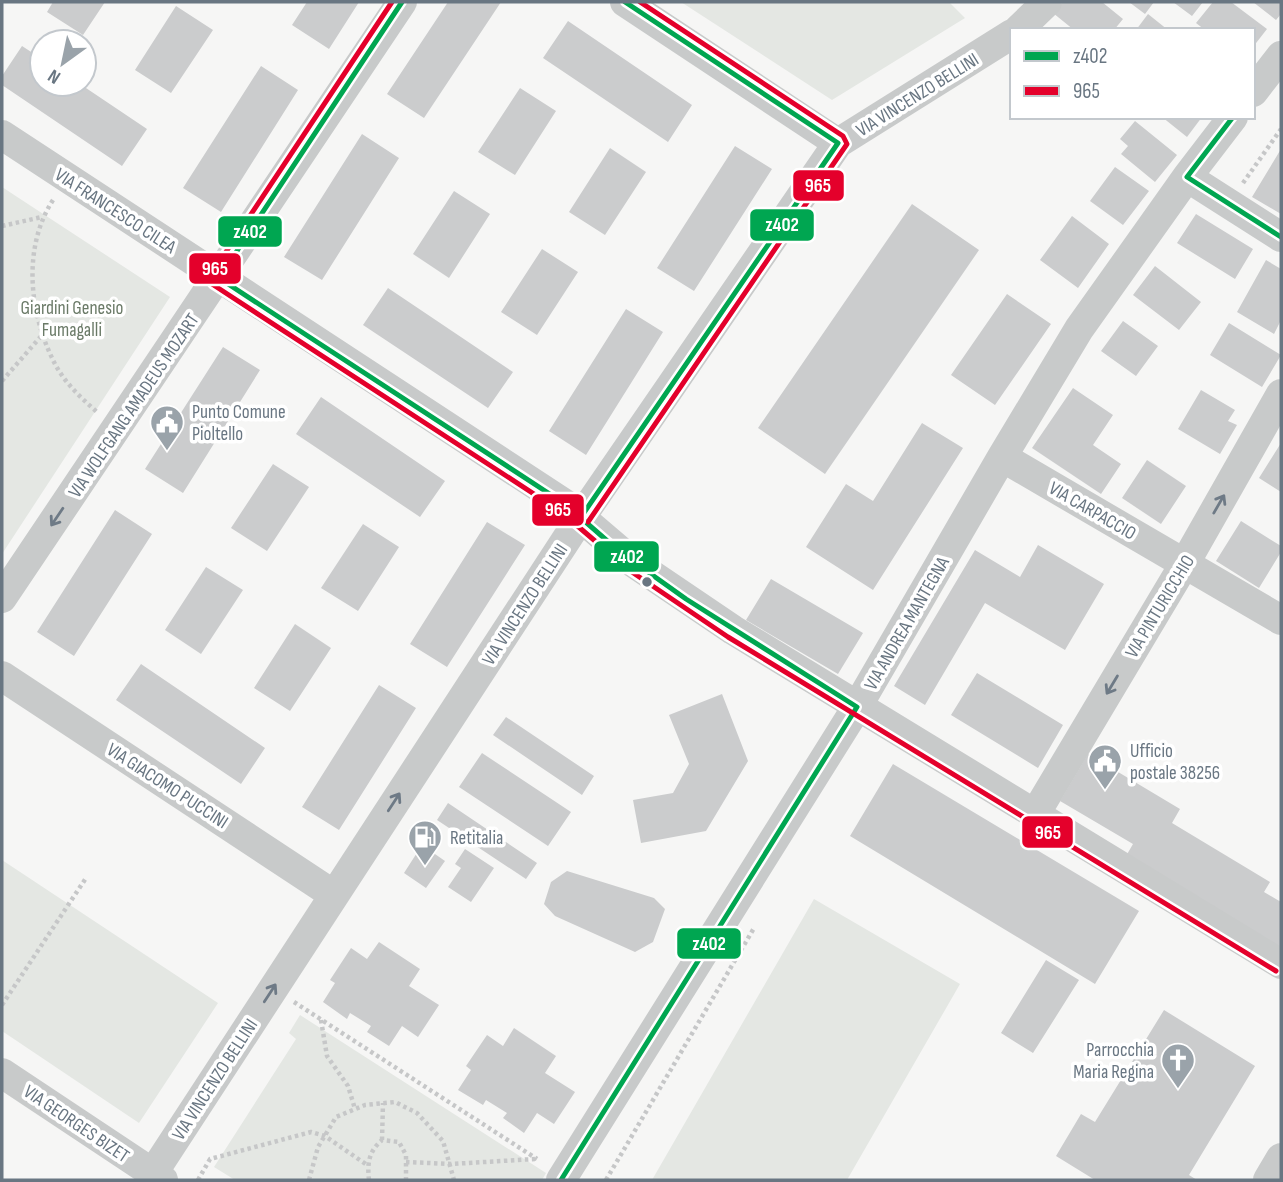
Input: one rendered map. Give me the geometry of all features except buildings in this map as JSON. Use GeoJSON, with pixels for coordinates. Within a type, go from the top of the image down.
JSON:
{"type":"FeatureCollection","features":[{"type":"Feature","properties":{"kind":"street","name":"VIA WOLFGANG AMADEUS MOZART"},"geometry":{"type":"LineString","coordinates":[[2,598],[402,2]]}},
{"type":"Feature","properties":{"kind":"street"},"geometry":{"type":"LineString","coordinates":[[625,2],[838,143]]}},
{"type":"Feature","properties":{"kind":"street"},"geometry":{"type":"LineString","coordinates":[[1020,28],[1047,2]]}},
{"type":"Feature","properties":{"kind":"street","name":"VIA VINCENZO BELLINI"},"geometry":{"type":"LineString","coordinates":[[158,1177],[273,988],[581,517],[838,143],[1010,35]]}},
{"type":"Feature","properties":{"kind":"street"},"geometry":{"type":"LineString","coordinates":[[1255,89],[1281,56]]}},
{"type":"Feature","properties":{"kind":"street","name":"VIA ANDREA MANTEGNA"},"geometry":{"type":"LineString","coordinates":[[553,1172],[857,707],[1079,329],[1231,119]]}},
{"type":"Feature","properties":{"kind":"street","name":"VIA FRANCESCO CILEA"},"geometry":{"type":"LineString","coordinates":[[2,135],[565,504],[620,552],[668,586],[857,707],[1281,964]]}},
{"type":"Feature","properties":{"kind":"street"},"geometry":{"type":"LineString","coordinates":[[1187,177],[1281,237]]}},
{"type":"Feature","properties":{"kind":"street","name":"VIA PINTURICCHIO"},"geometry":{"type":"LineString","coordinates":[[1034,816],[1185,564],[1281,394]]}},
{"type":"Feature","properties":{"kind":"street","name":"VIA CARPACCIO"},"geometry":{"type":"LineString","coordinates":[[1002,457],[1281,620]]}},
{"type":"Feature","properties":{"kind":"street","name":"VIA GIACOMO PUCCINI"},"geometry":{"type":"LineString","coordinates":[[2,676],[334,895]]}},
{"type":"Feature","properties":{"kind":"street","name":"VIA GEORGES BIZET"},"geometry":{"type":"LineString","coordinates":[[2,1073],[158,1177]]}},
{"type":"Feature","properties":{"kind":"street"},"geometry":{"type":"LineString","coordinates":[[1268,1180],[1281,1158]]}},
{"type":"Feature","properties":{"kind":"path"},"geometry":{"type":"LineString","coordinates":[[68,178],[43,216],[36,236],[34,299],[55,365],[74,390],[118,427]]}},
{"type":"Feature","properties":{"kind":"path"},"geometry":{"type":"LineString","coordinates":[[2,226],[43,216]]}},
{"type":"Feature","properties":{"kind":"path"},"geometry":{"type":"LineString","coordinates":[[2,381],[43,334]]}},
{"type":"Feature","properties":{"kind":"path"},"geometry":{"type":"LineString","coordinates":[[2,1005],[86,878]]}},
{"type":"Feature","properties":{"kind":"path"},"geometry":{"type":"LineString","coordinates":[[606,1180],[759,920]]}},
{"type":"Feature","properties":{"kind":"path"},"geometry":{"type":"LineString","coordinates":[[273,988],[553,1172]]}},
{"type":"Feature","properties":{"kind":"path"},"geometry":{"type":"LineString","coordinates":[[320,1019],[327,1056],[348,1086],[355,1109]]}},
{"type":"Feature","properties":{"kind":"path"},"geometry":{"type":"LineString","coordinates":[[309,1180],[318,1147],[336,1117],[366,1105],[395,1102],[417,1113],[443,1140],[454,1180]]}},
{"type":"Feature","properties":{"kind":"path"},"geometry":{"type":"LineString","coordinates":[[382,1140],[383,1103]]}},
{"type":"Feature","properties":{"kind":"path"},"geometry":{"type":"LineString","coordinates":[[198,1180],[210,1159],[311,1132],[325,1136],[367,1165]]}},
{"type":"Feature","properties":{"kind":"path"},"geometry":{"type":"LineString","coordinates":[[369,1180],[367,1165],[373,1147],[382,1140],[399,1142],[406,1156],[406,1180]]}},
{"type":"Feature","properties":{"kind":"path"},"geometry":{"type":"LineString","coordinates":[[406,1162],[451,1164],[537,1159]]}},
{"type":"Feature","properties":{"kind":"green space"},"geometry":{"type":"Polygon","coordinates":[[[681,2],[949,2],[965,18],[832,100],[681,2]]]}},
{"type":"Feature","properties":{"kind":"green space","name":"Giardini Genesio Fumagalli"},"geometry":{"type":"Polygon","coordinates":[[[2,187],[170,297],[2,554],[2,187]]]}},
{"type":"Feature","properties":{"kind":"green space"},"geometry":{"type":"Polygon","coordinates":[[[2,860],[218,1003],[139,1123],[2,1031],[2,860]]]}},
{"type":"Feature","properties":{"kind":"green space"},"geometry":{"type":"Polygon","coordinates":[[[814,899],[960,984],[847,1180],[652,1180],[814,899]]]}},
{"type":"Feature","properties":{"kind":"green space"},"geometry":{"type":"Polygon","coordinates":[[[300,1015],[546,1173],[542,1180],[235,1180],[214,1167],[296,1039],[289,1033],[300,1015]]]}},
{"type":"Feature","properties":{"kind":"transit line","name":"965"},"geometry":{"type":"LineString","coordinates":[[392,2],[212,273],[212,284],[560,511],[629,570],[728,637],[1276,971]]}},
{"type":"Feature","properties":{"kind":"transit line","name":"z402"},"geometry":{"type":"LineString","coordinates":[[402,2],[219,278],[565,504],[620,552],[686,599],[857,707]]}},
{"type":"Feature","properties":{"kind":"transit line","name":"z402"},"geometry":{"type":"LineString","coordinates":[[581,517],[838,143],[625,2]]}},
{"type":"Feature","properties":{"kind":"transit line","name":"965"},"geometry":{"type":"LineString","coordinates":[[588,522],[847,144],[843,136],[640,2]]}},
{"type":"Feature","properties":{"kind":"transit line","name":"z402"},"geometry":{"type":"LineString","coordinates":[[1231,119],[1187,177],[1281,237]]}},
{"type":"Feature","properties":{"kind":"transit line","name":"z402"},"geometry":{"type":"LineString","coordinates":[[561,1180],[857,707]]}},
{"type":"Feature","properties":{"kind":"place","name":"Punto Comune Pioltello"},"geometry":{"type":"Point","coordinates":[167,452]}},
{"type":"Feature","properties":{"kind":"place","name":"Ufficio postale 38256"},"geometry":{"type":"Point","coordinates":[1105,791]}},
{"type":"Feature","properties":{"kind":"place","name":"Retitalia"},"geometry":{"type":"Point","coordinates":[425,867]}},
{"type":"Feature","properties":{"kind":"place","name":"Parrocchia Maria Regina"},"geometry":{"type":"Point","coordinates":[1178,1090]}}]}
